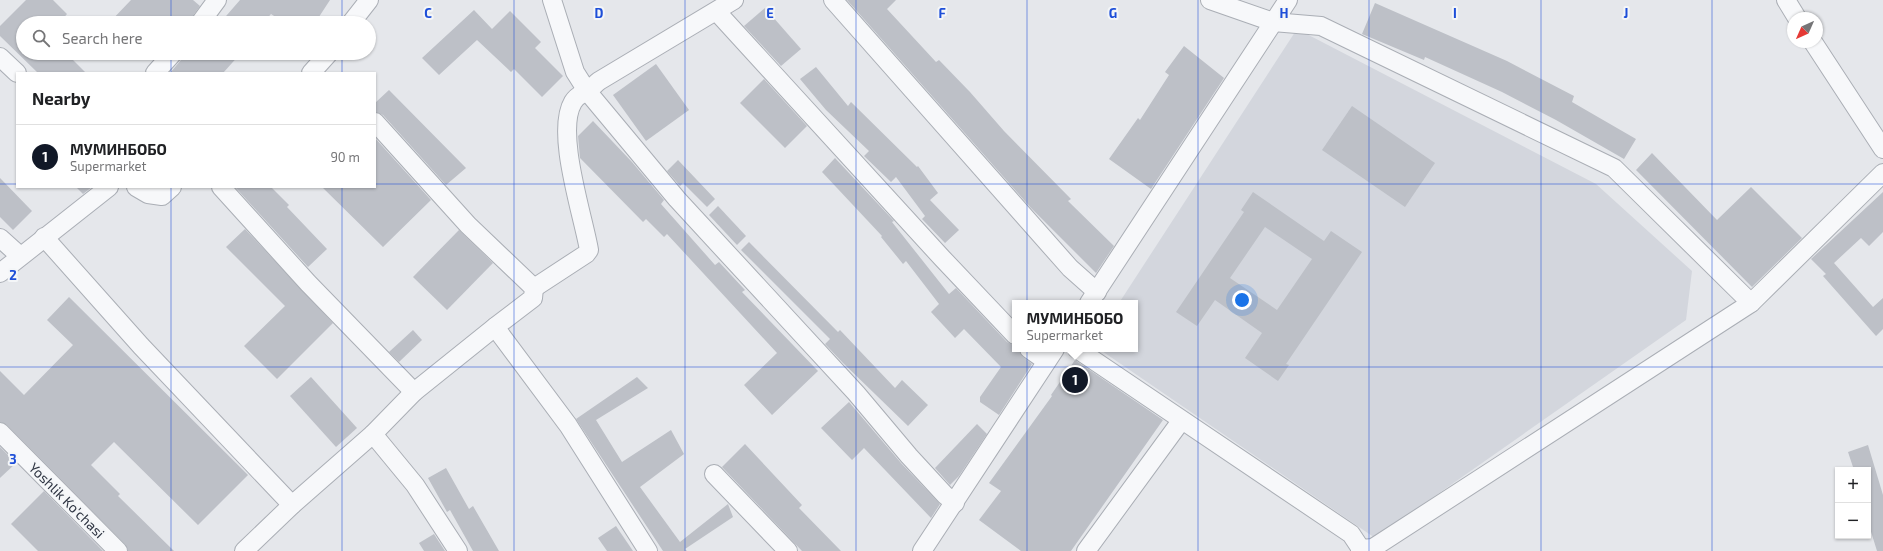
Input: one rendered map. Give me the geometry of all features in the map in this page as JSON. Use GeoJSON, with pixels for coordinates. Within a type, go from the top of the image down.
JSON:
{"type":"FeatureCollection","features":[{"type":"Feature","properties":{"kind":"street"},"geometry":{"type":"LineString","coordinates":[[205,16],[217,0]]}},
{"type":"Feature","properties":{"kind":"street"},"geometry":{"type":"LineString","coordinates":[[356,16],[369,0]]}},
{"type":"Feature","properties":{"kind":"street"},"geometry":{"type":"LineString","coordinates":[[552,0],[575,72],[587,91],[677,199],[856,392],[909,456],[945,495],[956,503]]}},
{"type":"Feature","properties":{"kind":"street"},"geometry":{"type":"LineString","coordinates":[[534,288],[586,254],[588,250],[567,139],[568,118],[572,103],[579,95],[587,91],[598,81],[717,12],[734,0]]}},
{"type":"Feature","properties":{"kind":"street"},"geometry":{"type":"LineString","coordinates":[[833,0],[1070,268],[1093,298],[1288,0]]}},
{"type":"Feature","properties":{"kind":"street"},"geometry":{"type":"LineString","coordinates":[[1210,0],[1273,22],[1321,26],[1614,168],[1751,303]]}},
{"type":"Feature","properties":{"kind":"street"},"geometry":{"type":"LineString","coordinates":[[1786,0],[1793,12]]}},
{"type":"Feature","properties":{"kind":"street"},"geometry":{"type":"LineString","coordinates":[[717,12],[942,258],[1012,332]]}},
{"type":"Feature","properties":{"kind":"street"},"geometry":{"type":"LineString","coordinates":[[1817,48],[1883,149]]}},
{"type":"Feature","properties":{"kind":"street"},"geometry":{"type":"LineString","coordinates":[[0,57],[16,72]]}},
{"type":"Feature","properties":{"kind":"street"},"geometry":{"type":"LineString","coordinates":[[156,72],[167,60]]}},
{"type":"Feature","properties":{"kind":"street"},"geometry":{"type":"LineString","coordinates":[[376,123],[468,225],[534,288]]}},
{"type":"Feature","properties":{"kind":"street"},"geometry":{"type":"LineString","coordinates":[[1081,352],[1181,421],[1351,534],[1361,550],[1373,548],[1751,303],[1883,173]]}},
{"type":"Feature","properties":{"kind":"street"},"geometry":{"type":"LineString","coordinates":[[0,273],[107,188]]}},
{"type":"Feature","properties":{"kind":"street"},"geometry":{"type":"LineString","coordinates":[[138,188],[148,194],[162,196],[171,188]]}},
{"type":"Feature","properties":{"kind":"street"},"geometry":{"type":"LineString","coordinates":[[221,188],[308,283],[414,392]]}},
{"type":"Feature","properties":{"kind":"street"},"geometry":{"type":"LineString","coordinates":[[44,237],[141,346],[292,505]]}},
{"type":"Feature","properties":{"kind":"street"},"geometry":{"type":"LineString","coordinates":[[0,238],[20,256]]}},
{"type":"Feature","properties":{"kind":"street"},"geometry":{"type":"LineString","coordinates":[[244,551],[292,505],[373,434],[414,392],[533,298],[534,288]]}},
{"type":"Feature","properties":{"kind":"street"},"geometry":{"type":"LineString","coordinates":[[495,327],[568,425],[648,551]]}},
{"type":"Feature","properties":{"kind":"street"},"geometry":{"type":"LineString","coordinates":[[922,551],[956,503],[1051,355],[1040,352]]}},
{"type":"Feature","properties":{"kind":"street"},"geometry":{"type":"LineString","coordinates":[[1086,551],[1181,421]]}},
{"type":"Feature","properties":{"kind":"street","name":"Yoshlik Ko'chasi"},"geometry":{"type":"LineString","coordinates":[[0,432],[118,551]]}},
{"type":"Feature","properties":{"kind":"street"},"geometry":{"type":"LineString","coordinates":[[373,434],[415,485],[458,551]]}},
{"type":"Feature","properties":{"kind":"street"},"geometry":{"type":"LineString","coordinates":[[714,474],[788,551]]}},
{"type":"Feature","properties":{"kind":"shaded area"},"geometry":{"type":"Polygon","coordinates":[[[1297,29],[1596,184],[1692,271],[1686,320],[1375,538],[1103,352],[1138,352],[1138,300],[1121,300],[1297,29]]]}},
{"type":"Feature","properties":{"kind":"building"},"geometry":{"type":"Polygon","coordinates":[[[26,0],[53,0],[67,14],[65,16],[16,16],[16,52],[0,36],[0,26],[26,0]]]}},
{"type":"Feature","properties":{"kind":"building"},"geometry":{"type":"Polygon","coordinates":[[[131,0],[193,0],[200,6],[193,16],[116,16],[131,0]]]}},
{"type":"Feature","properties":{"kind":"building"},"geometry":{"type":"Polygon","coordinates":[[[240,0],[330,0],[320,16],[274,16],[271,14],[269,16],[226,16],[240,0]]]}},
{"type":"Feature","properties":{"kind":"building"},"geometry":{"type":"Polygon","coordinates":[[[847,0],[896,0],[887,9],[936,62],[939,60],[970,92],[1004,131],[1071,199],[1068,201],[1114,246],[1096,273],[1031,208],[847,0]]]}},
{"type":"Feature","properties":{"kind":"building"},"geometry":{"type":"Polygon","coordinates":[[[1375,3],[1507,61],[1574,96],[1572,102],[1636,139],[1624,159],[1556,120],[1502,92],[1425,57],[1424,60],[1362,34],[1375,3]]]}},
{"type":"Feature","properties":{"kind":"building"},"geometry":{"type":"Polygon","coordinates":[[[765,8],[801,49],[781,66],[744,26],[765,8]]]}},
{"type":"Feature","properties":{"kind":"building"},"geometry":{"type":"Polygon","coordinates":[[[474,10],[492,29],[510,11],[541,42],[535,48],[563,76],[542,97],[514,69],[511,72],[477,40],[439,75],[422,58],[474,10]]]}},
{"type":"Feature","properties":{"kind":"building"},"geometry":{"type":"Polygon","coordinates":[[[1184,46],[1224,78],[1151,189],[1109,159],[1138,118],[1140,120],[1169,75],[1165,72],[1184,46]]]}},
{"type":"Feature","properties":{"kind":"building"},"geometry":{"type":"Polygon","coordinates":[[[25,60],[73,60],[85,72],[37,72],[25,60]]]}},
{"type":"Feature","properties":{"kind":"building"},"geometry":{"type":"Polygon","coordinates":[[[181,60],[235,60],[224,72],[171,72],[181,60]]]}},
{"type":"Feature","properties":{"kind":"building"},"geometry":{"type":"Polygon","coordinates":[[[656,64],[689,110],[646,141],[613,95],[656,64]]]}},
{"type":"Feature","properties":{"kind":"building"},"geometry":{"type":"Polygon","coordinates":[[[816,67],[848,106],[851,102],[917,167],[918,166],[938,193],[930,200],[959,230],[945,243],[922,219],[925,216],[896,177],[891,182],[864,156],[869,151],[826,110],[800,79],[816,67]]]}},
{"type":"Feature","properties":{"kind":"building"},"geometry":{"type":"Polygon","coordinates":[[[764,79],[807,126],[785,148],[740,103],[764,79]]]}},
{"type":"Feature","properties":{"kind":"building"},"geometry":{"type":"Polygon","coordinates":[[[389,90],[466,168],[446,185],[383,115],[376,112],[376,102],[389,90]]]}},
{"type":"Feature","properties":{"kind":"building"},"geometry":{"type":"Polygon","coordinates":[[[1352,106],[1435,163],[1405,207],[1322,150],[1352,106]]]}},
{"type":"Feature","properties":{"kind":"building"},"geometry":{"type":"Polygon","coordinates":[[[593,121],[632,162],[664,200],[661,204],[715,265],[719,262],[745,290],[742,292],[818,371],[772,415],[744,385],[777,353],[667,234],[664,237],[646,219],[643,222],[580,158],[578,136],[593,121]]]}},
{"type":"Feature","properties":{"kind":"building"},"geometry":{"type":"Polygon","coordinates":[[[376,139],[431,200],[383,247],[323,188],[376,188],[376,139]]]}},
{"type":"Feature","properties":{"kind":"building"},"geometry":{"type":"Polygon","coordinates":[[[1652,153],[1717,220],[1751,187],[1802,238],[1752,287],[1636,170],[1652,153]]]}},
{"type":"Feature","properties":{"kind":"building"},"geometry":{"type":"Polygon","coordinates":[[[835,158],[894,221],[892,222],[949,294],[956,288],[1007,342],[1012,344],[1012,352],[1020,352],[1023,357],[1032,364],[999,415],[980,402],[980,397],[1001,367],[964,329],[955,338],[931,312],[939,304],[906,261],[903,264],[881,237],[882,236],[822,172],[835,158]]]}},
{"type":"Feature","properties":{"kind":"building"},"geometry":{"type":"Polygon","coordinates":[[[678,160],[715,199],[707,207],[683,183],[680,186],[667,171],[678,160]]]}},
{"type":"Feature","properties":{"kind":"building"},"geometry":{"type":"Polygon","coordinates":[[[0,178],[32,211],[13,230],[0,217],[0,178]]]}},
{"type":"Feature","properties":{"kind":"building"},"geometry":{"type":"Polygon","coordinates":[[[77,188],[91,188],[83,194],[77,188]]]}},
{"type":"Feature","properties":{"kind":"building"},"geometry":{"type":"Polygon","coordinates":[[[236,188],[272,188],[289,205],[287,207],[327,249],[308,267],[236,188]]]}},
{"type":"Feature","properties":{"kind":"building"},"geometry":{"type":"Polygon","coordinates":[[[1253,192],[1324,241],[1331,231],[1362,252],[1286,364],[1289,365],[1278,381],[1245,358],[1262,333],[1215,300],[1197,326],[1176,312],[1244,212],[1241,210],[1253,192]],[[1265,227],[1230,278],[1277,310],[1312,259],[1265,227]]]}},
{"type":"Feature","properties":{"kind":"building"},"geometry":{"type":"Polygon","coordinates":[[[1883,192],[1883,232],[1869,246],[1861,238],[1834,263],[1873,307],[1883,298],[1883,329],[1876,336],[1823,276],[1826,274],[1811,259],[1883,192]]]}},
{"type":"Feature","properties":{"kind":"building"},"geometry":{"type":"Polygon","coordinates":[[[718,206],[746,236],[737,245],[709,215],[718,206]]]}},
{"type":"Feature","properties":{"kind":"building"},"geometry":{"type":"Polygon","coordinates":[[[245,229],[333,323],[277,379],[244,346],[285,306],[226,247],[245,229]]]}},
{"type":"Feature","properties":{"kind":"building"},"geometry":{"type":"Polygon","coordinates":[[[459,230],[493,263],[447,310],[413,277],[459,230]]]}},
{"type":"Feature","properties":{"kind":"building"},"geometry":{"type":"Polygon","coordinates":[[[749,242],[838,332],[840,330],[895,388],[902,380],[928,405],[908,426],[843,363],[825,344],[830,339],[741,250],[749,242]]]}},
{"type":"Feature","properties":{"kind":"building"},"geometry":{"type":"Polygon","coordinates":[[[69,297],[248,475],[198,525],[114,442],[91,465],[120,494],[118,496],[174,551],[128,551],[125,544],[7,425],[0,422],[0,371],[24,395],[73,345],[47,320],[69,297]]]}},
{"type":"Feature","properties":{"kind":"building"},"geometry":{"type":"Polygon","coordinates":[[[413,330],[422,340],[399,362],[389,352],[413,330]]]}},
{"type":"Feature","properties":{"kind":"building"},"geometry":{"type":"Polygon","coordinates":[[[1075,360],[1163,420],[1071,551],[1021,551],[979,520],[1001,491],[989,483],[1052,396],[1051,395],[1075,360]]]}},
{"type":"Feature","properties":{"kind":"building"},"geometry":{"type":"Polygon","coordinates":[[[311,377],[357,428],[336,447],[290,396],[311,377]]]}},
{"type":"Feature","properties":{"kind":"building"},"geometry":{"type":"Polygon","coordinates":[[[637,377],[648,388],[596,420],[622,462],[671,430],[684,454],[640,487],[680,542],[728,504],[733,517],[685,549],[687,551],[663,551],[576,419],[637,377]]]}},
{"type":"Feature","properties":{"kind":"building"},"geometry":{"type":"Polygon","coordinates":[[[849,402],[901,463],[940,504],[931,518],[864,448],[852,460],[821,428],[849,402]]]}},
{"type":"Feature","properties":{"kind":"building"},"geometry":{"type":"Polygon","coordinates":[[[977,424],[987,434],[959,476],[950,485],[935,468],[977,424]]]}},
{"type":"Feature","properties":{"kind":"building"},"geometry":{"type":"Polygon","coordinates":[[[745,444],[802,505],[799,508],[841,551],[802,551],[722,467],[745,444]]]}},
{"type":"Feature","properties":{"kind":"building"},"geometry":{"type":"Polygon","coordinates":[[[1868,445],[1883,495],[1883,551],[1877,551],[1871,532],[1871,467],[1853,467],[1848,452],[1868,445]]]}},
{"type":"Feature","properties":{"kind":"building"},"geometry":{"type":"Polygon","coordinates":[[[0,447],[16,463],[0,478],[0,447]]]}},
{"type":"Feature","properties":{"kind":"building"},"geometry":{"type":"Polygon","coordinates":[[[446,468],[469,509],[473,506],[499,551],[473,551],[450,510],[447,512],[428,478],[446,468]]]}},
{"type":"Feature","properties":{"kind":"building"},"geometry":{"type":"Polygon","coordinates":[[[44,491],[103,551],[38,551],[11,524],[44,491]]]}},
{"type":"Feature","properties":{"kind":"building"},"geometry":{"type":"Polygon","coordinates":[[[616,526],[633,551],[607,551],[598,538],[616,526]]]}},
{"type":"Feature","properties":{"kind":"building"},"geometry":{"type":"Polygon","coordinates":[[[434,534],[445,551],[424,551],[419,543],[434,534]]]}},
{"type":"Feature","properties":{"kind":"place","name":"МУМИНБОБО"},"geometry":{"type":"Point","coordinates":[1075,380]}}]}
